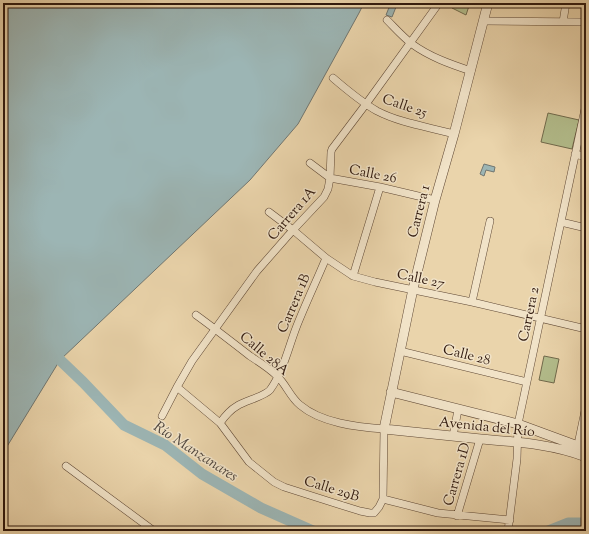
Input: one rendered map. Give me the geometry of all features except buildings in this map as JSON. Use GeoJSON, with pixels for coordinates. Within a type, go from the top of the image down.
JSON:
{"type":"FeatureCollection","features":[{"type":"Feature","properties":{"kind":"street","name":"Carrera 1A"},"geometry":{"type":"LineString","coordinates":[[162,416],[192,361],[257,271],[324,197],[328,189],[330,178],[332,149],[440,3]]}},
{"type":"Feature","properties":{"kind":"street","name":"Carrera 1"},"geometry":{"type":"LineString","coordinates":[[384,429],[413,289],[435,200],[471,71],[488,3]]}},
{"type":"Feature","properties":{"kind":"street"},"geometry":{"type":"LineString","coordinates":[[563,22],[566,3]]}},
{"type":"Feature","properties":{"kind":"street"},"geometry":{"type":"LineString","coordinates":[[387,20],[411,43],[439,60],[471,71]]}},
{"type":"Feature","properties":{"kind":"street"},"geometry":{"type":"LineString","coordinates":[[484,22],[586,22]]}},
{"type":"Feature","properties":{"kind":"street","name":"Calle 25"},"geometry":{"type":"LineString","coordinates":[[333,78],[366,104],[379,112],[398,120],[454,134]]}},
{"type":"Feature","properties":{"kind":"street","name":"Carrera 2"},"geometry":{"type":"LineString","coordinates":[[508,531],[518,460],[518,424],[586,104]]}},
{"type":"Feature","properties":{"kind":"street"},"geometry":{"type":"LineString","coordinates":[[575,154],[586,157]]}},
{"type":"Feature","properties":{"kind":"street","name":"Calle 26"},"geometry":{"type":"LineString","coordinates":[[310,163],[330,178],[380,187],[435,200]]}},
{"type":"Feature","properties":{"kind":"street"},"geometry":{"type":"LineString","coordinates":[[353,276],[380,187]]}},
{"type":"Feature","properties":{"kind":"street","name":"Calle 27"},"geometry":{"type":"LineString","coordinates":[[269,212],[326,258],[353,276],[586,329]]}},
{"type":"Feature","properties":{"kind":"street"},"geometry":{"type":"LineString","coordinates":[[472,302],[490,221]]}},
{"type":"Feature","properties":{"kind":"street"},"geometry":{"type":"LineString","coordinates":[[561,222],[586,228]]}},
{"type":"Feature","properties":{"kind":"street","name":"Carrera 1B"},"geometry":{"type":"LineString","coordinates":[[220,423],[236,406],[269,392],[278,376],[326,258]]}},
{"type":"Feature","properties":{"kind":"street","name":"Calle 28A"},"geometry":{"type":"LineString","coordinates":[[196,315],[278,376],[294,399],[310,412],[336,422],[384,429]]}},
{"type":"Feature","properties":{"kind":"street","name":"Calle 28"},"geometry":{"type":"LineString","coordinates":[[400,351],[527,382]]}},
{"type":"Feature","properties":{"kind":"street","name":"Calle 29B"},"geometry":{"type":"LineString","coordinates":[[177,387],[220,423],[249,462],[274,482],[328,501],[370,513],[374,513],[382,500]]}},
{"type":"Feature","properties":{"kind":"street","name":"Avenida del Río"},"geometry":{"type":"LineString","coordinates":[[391,392],[518,424],[580,449],[586,457]]}},
{"type":"Feature","properties":{"kind":"street"},"geometry":{"type":"LineString","coordinates":[[580,449],[586,406]]}},
{"type":"Feature","properties":{"kind":"street","name":"Carrera 1D"},"geometry":{"type":"LineString","coordinates":[[454,436],[458,410]]}},
{"type":"Feature","properties":{"kind":"street"},"geometry":{"type":"LineString","coordinates":[[384,429],[382,500],[457,516],[510,520]]}},
{"type":"Feature","properties":{"kind":"street","name":"Avenida del Río"},"geometry":{"type":"LineString","coordinates":[[384,429],[518,442],[565,450],[580,449]]}},
{"type":"Feature","properties":{"kind":"street","name":"Carrera 1D"},"geometry":{"type":"LineString","coordinates":[[457,516],[480,439]]}},
{"type":"Feature","properties":{"kind":"street"},"geometry":{"type":"LineString","coordinates":[[66,466],[154,531]]}},
{"type":"Feature","properties":{"kind":"green space"},"geometry":{"type":"Polygon","coordinates":[[[453,3],[470,3],[466,15],[452,8],[453,3]]]}},
{"type":"Feature","properties":{"kind":"green space"},"geometry":{"type":"Polygon","coordinates":[[[548,113],[579,120],[572,149],[541,142],[548,113]]]}},
{"type":"Feature","properties":{"kind":"green space"},"geometry":{"type":"Polygon","coordinates":[[[544,356],[559,359],[554,383],[539,380],[544,356]]]}},
{"type":"Feature","properties":{"kind":"water"},"geometry":{"type":"Polygon","coordinates":[[[3,3],[364,3],[298,124],[250,180],[60,360],[3,453],[3,3]]]}},
{"type":"Feature","properties":{"kind":"water"},"geometry":{"type":"Polygon","coordinates":[[[390,5],[396,7],[392,17],[386,15],[390,5]]]}},
{"type":"Feature","properties":{"kind":"water"},"geometry":{"type":"Polygon","coordinates":[[[484,164],[495,167],[494,172],[486,170],[484,176],[480,174],[484,164]]]}},
{"type":"Feature","properties":{"kind":"waterway","name":"Río Manzanares"},"geometry":{"type":"LineString","coordinates":[[60,360],[124,425],[165,445],[202,474],[261,508],[313,531]]}},
{"type":"Feature","properties":{"kind":"waterway","name":"Río Manzanares"},"geometry":{"type":"LineString","coordinates":[[548,531],[568,523],[586,523]]}}]}
